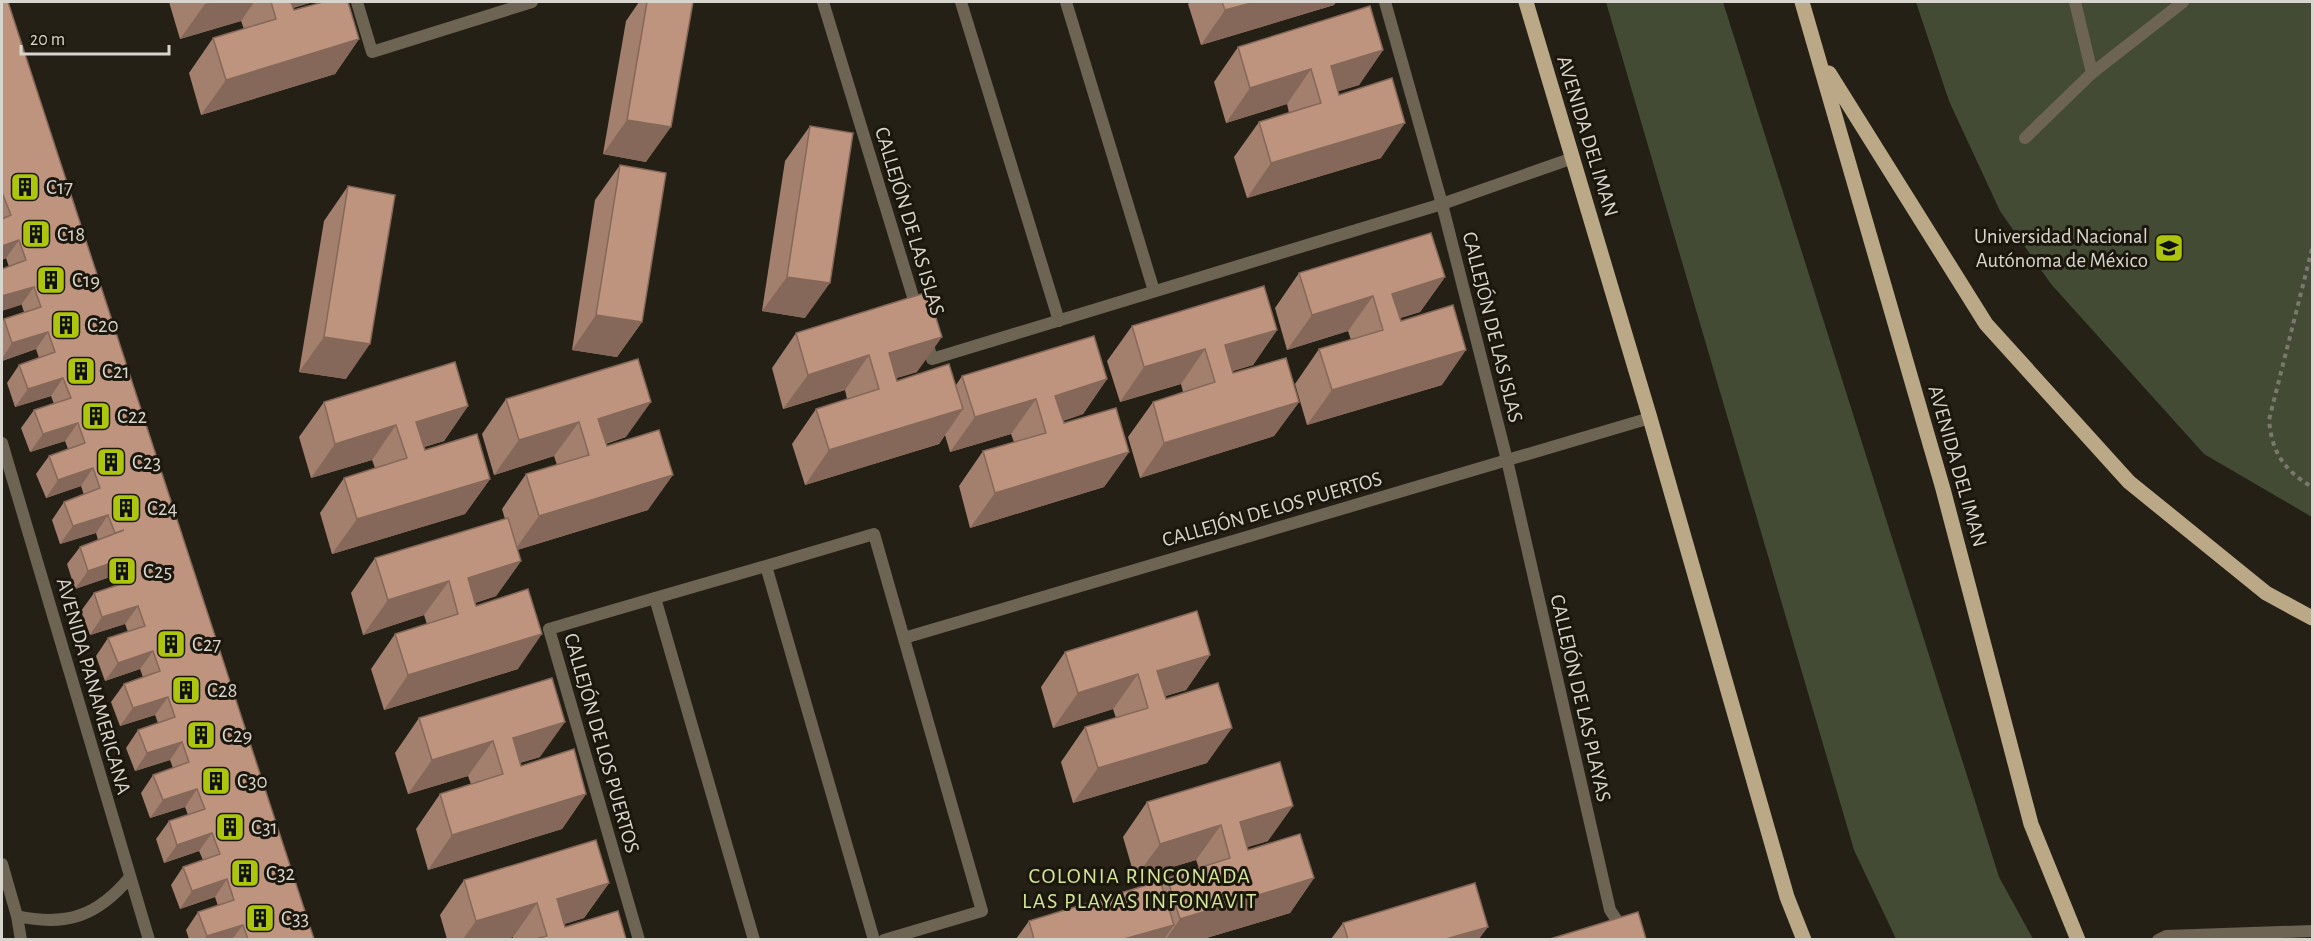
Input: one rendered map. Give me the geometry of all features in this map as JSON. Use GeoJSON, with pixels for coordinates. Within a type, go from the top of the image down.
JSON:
{"type":"FeatureCollection","features":[{"type":"Feature","properties":{"kind":"main road","name":"AVENIDA DEL IMAN"},"geometry":{"type":"LineString","coordinates":[[1526,2],[1650,418],[1787,897],[1804,939]]}},
{"type":"Feature","properties":{"kind":"main road","name":"AVENIDA DEL IMAN"},"geometry":{"type":"LineString","coordinates":[[1802,2],[1943,489],[2031,824],[2078,939]]}},
{"type":"Feature","properties":{"kind":"main road"},"geometry":{"type":"LineString","coordinates":[[1819,57],[1986,324],[2129,482],[2266,592],[2313,618]]}},
{"type":"Feature","properties":{"kind":"street"},"geometry":{"type":"LineString","coordinates":[[357,2],[372,52],[532,2]]}},
{"type":"Feature","properties":{"kind":"street","name":"CALLEJÓN DE LAS ISLAS"},"geometry":{"type":"LineString","coordinates":[[823,2],[932,359],[1442,204],[1574,158]]}},
{"type":"Feature","properties":{"kind":"street"},"geometry":{"type":"LineString","coordinates":[[961,2],[1059,321]]}},
{"type":"Feature","properties":{"kind":"street"},"geometry":{"type":"LineString","coordinates":[[1066,2],[1154,291]]}},
{"type":"Feature","properties":{"kind":"street","name":"CALLEJÓN DE LAS ISLAS"},"geometry":{"type":"LineString","coordinates":[[1385,2],[1442,204],[1507,460]]}},
{"type":"Feature","properties":{"kind":"street"},"geometry":{"type":"LineString","coordinates":[[2075,2],[2092,72]]}},
{"type":"Feature","properties":{"kind":"street"},"geometry":{"type":"LineString","coordinates":[[2025,138],[2092,72],[2183,2]]}},
{"type":"Feature","properties":{"kind":"street","name":"CALLEJÓN DE LOS PUERTOS"},"geometry":{"type":"LineString","coordinates":[[904,638],[1650,418]]}},
{"type":"Feature","properties":{"kind":"street","name":"AVENIDA PANAMERICANA"},"geometry":{"type":"LineString","coordinates":[[2,443],[149,939]]}},
{"type":"Feature","properties":{"kind":"street","name":"CALLEJÓN DE LAS PLAYAS"},"geometry":{"type":"LineString","coordinates":[[1507,460],[1610,909],[1630,939]]}},
{"type":"Feature","properties":{"kind":"street","name":"CALLEJÓN DE LOS PUERTOS"},"geometry":{"type":"LineString","coordinates":[[639,939],[549,629],[874,534],[982,911],[884,939]]}},
{"type":"Feature","properties":{"kind":"street"},"geometry":{"type":"LineString","coordinates":[[766,566],[874,939]]}},
{"type":"Feature","properties":{"kind":"street"},"geometry":{"type":"LineString","coordinates":[[655,598],[754,939]]}},
{"type":"Feature","properties":{"kind":"street"},"geometry":{"type":"LineString","coordinates":[[2,864],[21,939]]}},
{"type":"Feature","properties":{"kind":"street"},"geometry":{"type":"LineString","coordinates":[[17,916],[58,921],[78,917],[98,908],[116,894],[130,877]]}},
{"type":"Feature","properties":{"kind":"street"},"geometry":{"type":"LineString","coordinates":[[2157,939],[2166,936],[2313,932]]}},
{"type":"Feature","properties":{"kind":"path"},"geometry":{"type":"LineString","coordinates":[[2313,249],[2269,420],[2271,440],[2282,462],[2300,479],[2313,487]]}},
{"type":"Feature","properties":{"kind":"green space"},"geometry":{"type":"Polygon","coordinates":[[[1606,2],[1723,2],[1999,877],[2033,939],[1896,939],[1854,850],[1606,2]]]}},
{"type":"Feature","properties":{"kind":"green space","name":"Universidad Nacional Autónoma de México"},"geometry":{"type":"Polygon","coordinates":[[[1916,2],[2312,2],[2312,517],[2204,454],[2051,284],[2000,211],[1949,101],[1916,2]]]}},
{"type":"Feature","properties":{"kind":"building"},"geometry":{"type":"Polygon","coordinates":[[[2,2],[8,2],[314,939],[248,939],[243,925],[207,936],[198,912],[234,900],[227,879],[192,891],[183,867],[220,854],[212,833],[177,845],[169,821],[205,809],[197,789],[163,800],[153,775],[189,762],[182,742],[147,753],[138,730],[175,717],[168,697],[133,708],[124,684],[160,671],[153,651],[118,663],[108,638],[145,626],[138,606],[102,617],[94,593],[130,581],[123,559],[88,571],[80,547],[124,530],[115,533],[108,515],[73,526],[64,502],[100,488],[93,468],[58,480],[49,456],[85,443],[78,423],[43,434],[34,410],[71,398],[63,378],[28,389],[19,365],[55,352],[48,332],[12,343],[4,319],[41,307],[34,287],[2,296],[2,269],[26,260],[19,240],[2,246],[2,219],[11,215],[2,196],[2,2]]]}},
{"type":"Feature","properties":{"kind":"building"},"geometry":{"type":"Polygon","coordinates":[[[271,2],[291,2],[294,10],[323,2],[348,2],[359,39],[226,80],[213,38],[276,19],[271,2]]]}},
{"type":"Feature","properties":{"kind":"building"},"geometry":{"type":"Polygon","coordinates":[[[647,2],[693,2],[671,127],[627,120],[647,2]]]}},
{"type":"Feature","properties":{"kind":"building"},"geometry":{"type":"Polygon","coordinates":[[[1222,2],[1255,2],[1225,10],[1222,2]]]}},
{"type":"Feature","properties":{"kind":"building"},"geometry":{"type":"Polygon","coordinates":[[[1370,6],[1383,50],[1331,66],[1339,95],[1392,78],[1405,123],[1271,163],[1259,122],[1321,103],[1311,69],[1250,88],[1238,47],[1370,6]]]}},
{"type":"Feature","properties":{"kind":"building"},"geometry":{"type":"Polygon","coordinates":[[[810,126],[853,133],[830,283],[787,277],[810,126]]]}},
{"type":"Feature","properties":{"kind":"building"},"geometry":{"type":"Polygon","coordinates":[[[620,165],[666,173],[642,322],[596,315],[620,165]]]}},
{"type":"Feature","properties":{"kind":"building"},"geometry":{"type":"Polygon","coordinates":[[[348,186],[395,195],[370,344],[324,337],[348,186]]]}},
{"type":"Feature","properties":{"kind":"building"},"geometry":{"type":"Polygon","coordinates":[[[1431,233],[1445,277],[1392,294],[1401,321],[1453,305],[1466,350],[1332,390],[1319,349],[1383,330],[1373,296],[1312,315],[1299,273],[1431,233]]]}},
{"type":"Feature","properties":{"kind":"building"},"geometry":{"type":"Polygon","coordinates":[[[1264,286],[1277,330],[1225,345],[1233,373],[1286,358],[1299,402],[1164,443],[1153,402],[1215,382],[1205,349],[1144,367],[1132,326],[1264,286]]]}},
{"type":"Feature","properties":{"kind":"building"},"geometry":{"type":"Polygon","coordinates":[[[928,292],[942,337],[889,353],[897,381],[949,364],[963,409],[829,450],[816,409],[879,389],[869,355],[808,375],[796,333],[928,292]]]}},
{"type":"Feature","properties":{"kind":"building"},"geometry":{"type":"Polygon","coordinates":[[[1094,336],[1107,379],[1055,396],[1064,423],[1116,408],[1129,452],[995,493],[983,451],[1046,433],[1036,399],[975,417],[962,376],[1094,336]]]}},
{"type":"Feature","properties":{"kind":"building"},"geometry":{"type":"Polygon","coordinates":[[[638,359],[651,402],[598,419],[607,446],[659,430],[673,475],[539,516],[526,474],[589,455],[579,422],[519,440],[506,399],[638,359]]]}},
{"type":"Feature","properties":{"kind":"building"},"geometry":{"type":"Polygon","coordinates":[[[455,362],[468,406],[416,422],[425,450],[477,434],[490,479],[357,519],[344,478],[407,458],[396,425],[335,444],[324,402],[455,362]]]}},
{"type":"Feature","properties":{"kind":"building"},"geometry":{"type":"Polygon","coordinates":[[[508,518],[521,561],[468,578],[476,606],[528,589],[542,634],[408,675],[395,634],[458,614],[449,581],[388,600],[375,558],[508,518]]]}},
{"type":"Feature","properties":{"kind":"building"},"geometry":{"type":"Polygon","coordinates":[[[1197,611],[1210,655],[1157,671],[1166,699],[1218,683],[1232,728],[1098,768],[1085,727],[1148,708],[1138,674],[1078,693],[1065,652],[1197,611]]]}},
{"type":"Feature","properties":{"kind":"building"},"geometry":{"type":"Polygon","coordinates":[[[552,678],[565,722],[513,738],[521,766],[574,749],[586,794],[452,835],[440,794],[503,774],[493,741],[432,760],[419,718],[552,678]]]}},
{"type":"Feature","properties":{"kind":"building"},"geometry":{"type":"Polygon","coordinates":[[[1280,762],[1293,806],[1240,822],[1248,850],[1300,834],[1314,878],[1180,919],[1167,878],[1230,858],[1221,825],[1160,844],[1147,802],[1280,762]]]}},
{"type":"Feature","properties":{"kind":"building"},"geometry":{"type":"Polygon","coordinates":[[[596,840],[609,883],[557,899],[565,927],[618,911],[626,939],[535,939],[547,936],[537,903],[476,921],[464,880],[596,840]]]}},
{"type":"Feature","properties":{"kind":"building"},"geometry":{"type":"Polygon","coordinates":[[[1160,881],[1174,925],[1124,939],[1034,939],[1029,921],[1160,881]]]}},
{"type":"Feature","properties":{"kind":"building"},"geometry":{"type":"Polygon","coordinates":[[[1475,883],[1488,927],[1446,939],[1348,939],[1343,923],[1475,883]]]}},
{"type":"Feature","properties":{"kind":"building"},"geometry":{"type":"Polygon","coordinates":[[[1638,912],[1646,939],[1550,939],[1638,912]]]}},
{"type":"Feature","properties":{"kind":"place","name":"C17"},"geometry":{"type":"Point","coordinates":[25,187]}},
{"type":"Feature","properties":{"kind":"place","name":"C18"},"geometry":{"type":"Point","coordinates":[36,234]}},
{"type":"Feature","properties":{"kind":"place","name":"Universidad Nacional Autónoma de México"},"geometry":{"type":"Point","coordinates":[2169,248]}},
{"type":"Feature","properties":{"kind":"place","name":"C19"},"geometry":{"type":"Point","coordinates":[51,280]}},
{"type":"Feature","properties":{"kind":"place","name":"C20"},"geometry":{"type":"Point","coordinates":[66,325]}},
{"type":"Feature","properties":{"kind":"place","name":"C21"},"geometry":{"type":"Point","coordinates":[81,371]}},
{"type":"Feature","properties":{"kind":"place","name":"C22"},"geometry":{"type":"Point","coordinates":[96,416]}},
{"type":"Feature","properties":{"kind":"place","name":"C23"},"geometry":{"type":"Point","coordinates":[111,462]}},
{"type":"Feature","properties":{"kind":"place","name":"C24"},"geometry":{"type":"Point","coordinates":[126,508]}},
{"type":"Feature","properties":{"kind":"place","name":"C25"},"geometry":{"type":"Point","coordinates":[122,571]}},
{"type":"Feature","properties":{"kind":"place","name":"C27"},"geometry":{"type":"Point","coordinates":[171,644]}},
{"type":"Feature","properties":{"kind":"place","name":"C28"},"geometry":{"type":"Point","coordinates":[186,690]}},
{"type":"Feature","properties":{"kind":"place","name":"C29"},"geometry":{"type":"Point","coordinates":[201,735]}},
{"type":"Feature","properties":{"kind":"place","name":"C30"},"geometry":{"type":"Point","coordinates":[216,781]}},
{"type":"Feature","properties":{"kind":"place","name":"C31"},"geometry":{"type":"Point","coordinates":[230,827]}},
{"type":"Feature","properties":{"kind":"place","name":"C32"},"geometry":{"type":"Point","coordinates":[245,873]}},
{"type":"Feature","properties":{"kind":"place","name":"C33"},"geometry":{"type":"Point","coordinates":[260,918]}},
{"type":"Feature","properties":{"kind":"district","name":"COLONIA RINCONADA LAS PLAYAS INFONAVIT"},"geometry":{"type":"Point","coordinates":[1140,888]}}]}
